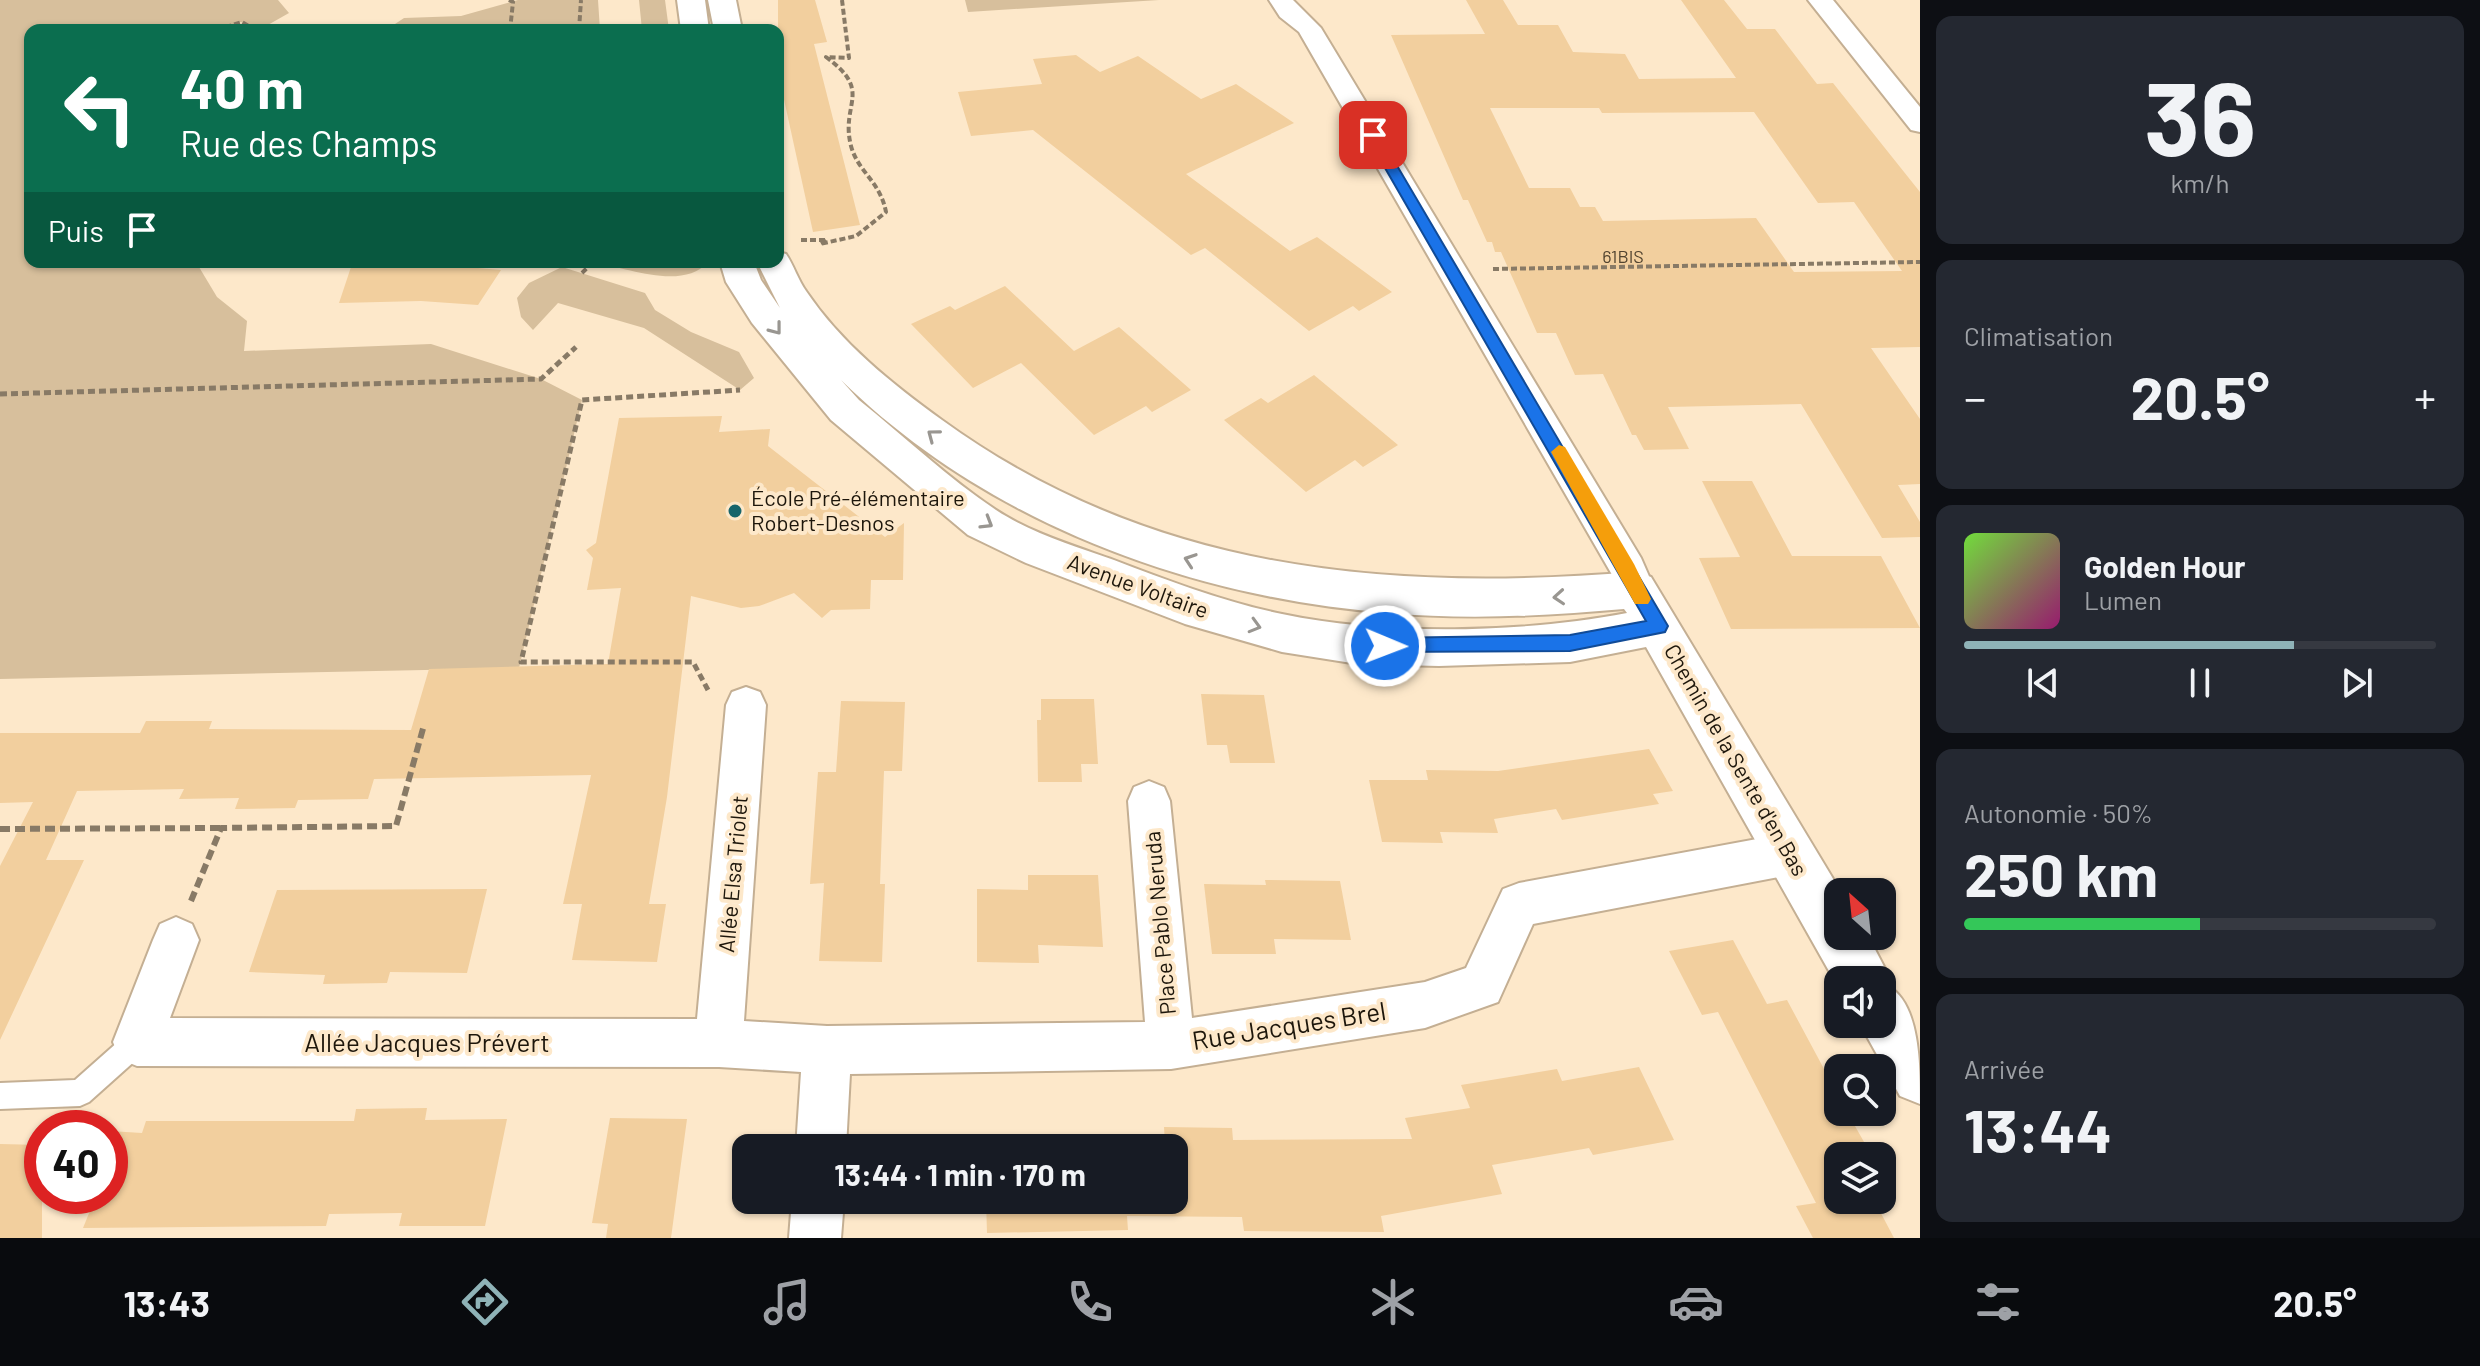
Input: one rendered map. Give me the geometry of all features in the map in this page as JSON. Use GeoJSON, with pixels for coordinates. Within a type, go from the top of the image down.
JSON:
{"type":"FeatureCollection","features":[{"type":"Feature","properties":{"kind":"street"},"geometry":{"type":"LineString","coordinates":[[691,0],[694,24]]}},
{"type":"Feature","properties":{"kind":"street"},"geometry":{"type":"LineString","coordinates":[[722,0],[727,24]]}},
{"type":"Feature","properties":{"kind":"street"},"geometry":{"type":"LineString","coordinates":[[1281,0],[1289,12],[1309,28],[1628,569],[1647,608]]}},
{"type":"Feature","properties":{"kind":"street"},"geometry":{"type":"LineString","coordinates":[[1820,0],[1920,124]]}},
{"type":"Feature","properties":{"kind":"street","name":"Avenue Voltaire"},"geometry":{"type":"LineString","coordinates":[[739,268],[744,282],[765,314],[845,410],[983,523],[1041,551],[1185,606],[1282,633],[1358,645],[1439,647],[1570,643],[1647,608]]}},
{"type":"Feature","properties":{"kind":"street","name":"Avenue Voltaire"},"geometry":{"type":"LineString","coordinates":[[781,268],[778,276],[796,303],[871,388],[941,441],[1013,487],[1068,516],[1211,567],[1298,586],[1448,599],[1551,598],[1647,608]]}},
{"type":"Feature","properties":{"kind":"street","name":"Chemin de la Sente d'en Bas"},"geometry":{"type":"LineString","coordinates":[[1647,608],[1824,913]]}},
{"type":"Feature","properties":{"kind":"street","name":"Allée Elsa Triolet"},"geometry":{"type":"LineString","coordinates":[[719,1043],[746,705]]}},
{"type":"Feature","properties":{"kind":"street","name":"Place Pablo Neruda"},"geometry":{"type":"LineString","coordinates":[[1149,801],[1171,1045]]}},
{"type":"Feature","properties":{"kind":"street","name":"Rue Jacques Brel"},"geometry":{"type":"LineString","coordinates":[[827,1050],[1171,1045],[1425,1005],[1482,986],[1519,905],[1789,854]]}},
{"type":"Feature","properties":{"kind":"street"},"geometry":{"type":"LineString","coordinates":[[137,1042],[176,940]]}},
{"type":"Feature","properties":{"kind":"street"},"geometry":{"type":"LineString","coordinates":[[1896,1035],[1920,1076]]}},
{"type":"Feature","properties":{"kind":"street","name":"Allée Jacques Prévert"},"geometry":{"type":"LineString","coordinates":[[137,1042],[719,1043],[827,1050]]}},
{"type":"Feature","properties":{"kind":"street"},"geometry":{"type":"LineString","coordinates":[[822,1134],[827,1050]]}},
{"type":"Feature","properties":{"kind":"street"},"geometry":{"type":"LineString","coordinates":[[815,1238],[817,1214]]}},
{"type":"Feature","properties":{"kind":"lane"},"geometry":{"type":"LineString","coordinates":[[0,1096],[80,1093],[137,1042]]}},
{"type":"Feature","properties":{"kind":"path"},"geometry":{"type":"LineString","coordinates":[[509,0],[513,2],[511,24]]}},
{"type":"Feature","properties":{"kind":"path"},"geometry":{"type":"LineString","coordinates":[[579,24],[581,0]]}},
{"type":"Feature","properties":{"kind":"path"},"geometry":{"type":"LineString","coordinates":[[787,251],[856,236],[886,212],[884,193],[851,148],[849,129],[854,104],[850,77],[842,67],[826,57],[849,58],[842,0]]}},
{"type":"Feature","properties":{"kind":"path"},"geometry":{"type":"LineString","coordinates":[[1453,269],[1920,262]]}},
{"type":"Feature","properties":{"kind":"path"},"geometry":{"type":"LineString","coordinates":[[582,273],[587,268]]}},
{"type":"Feature","properties":{"kind":"path"},"geometry":{"type":"LineString","coordinates":[[0,394],[541,379],[576,347]]}},
{"type":"Feature","properties":{"kind":"path"},"geometry":{"type":"LineString","coordinates":[[740,390],[582,400],[521,662],[693,662],[711,696],[746,705]]}},
{"type":"Feature","properties":{"kind":"path"},"geometry":{"type":"LineString","coordinates":[[0,829],[396,826],[424,725]]}},
{"type":"Feature","properties":{"kind":"path"},"geometry":{"type":"LineString","coordinates":[[176,940],[221,828]]}},
{"type":"Feature","properties":{"kind":"shaded area"},"geometry":{"type":"Polygon","coordinates":[[[0,0],[278,0],[289,13],[270,24],[24,24],[24,268],[200,268],[217,297],[247,321],[244,351],[431,344],[541,379],[582,400],[519,668],[0,679],[0,0]]]}},
{"type":"Feature","properties":{"kind":"shaded area"},"geometry":{"type":"Polygon","coordinates":[[[518,0],[598,0],[600,24],[395,24],[404,18],[461,16],[518,0]]]}},
{"type":"Feature","properties":{"kind":"shaded area"},"geometry":{"type":"Polygon","coordinates":[[[639,0],[665,0],[668,24],[641,24],[639,0]]]}},
{"type":"Feature","properties":{"kind":"shaded area"},"geometry":{"type":"Polygon","coordinates":[[[965,0],[1159,0],[968,12],[965,0]]]}},
{"type":"Feature","properties":{"kind":"shaded area"},"geometry":{"type":"Polygon","coordinates":[[[565,268],[645,293],[655,310],[691,332],[739,352],[754,378],[740,390],[644,328],[558,303],[533,330],[521,317],[517,298],[529,283],[565,268]]]}},
{"type":"Feature","properties":{"kind":"shaded area"},"geometry":{"type":"Polygon","coordinates":[[[620,268],[701,268],[684,275],[670,276],[620,268]]]}},
{"type":"Feature","properties":{"kind":"building"},"geometry":{"type":"Polygon","coordinates":[[[778,0],[815,0],[827,42],[814,44],[860,225],[813,232],[784,99],[784,24],[778,24],[778,0]]]}},
{"type":"Feature","properties":{"kind":"building"},"geometry":{"type":"Polygon","coordinates":[[[1466,0],[1503,0],[1518,25],[1558,25],[1573,52],[1625,54],[1639,79],[1736,78],[1681,0],[1724,0],[1747,29],[1775,29],[1817,84],[1833,83],[1920,192],[1920,347],[1871,348],[1920,419],[1920,484],[1898,485],[1920,522],[1920,537],[1882,538],[1801,404],[1668,407],[1689,449],[1644,450],[1636,435],[1632,435],[1603,374],[1575,375],[1556,333],[1537,333],[1501,252],[1495,252],[1492,242],[1487,242],[1468,200],[1463,200],[1391,35],[1485,34],[1466,0]],[[1490,108],[1529,188],[1570,188],[1580,207],[1595,207],[1603,221],[1756,218],[1794,272],[1902,271],[1854,202],[1818,203],[1754,112],[1602,113],[1599,108],[1490,108]]]}},
{"type":"Feature","properties":{"kind":"building"},"geometry":{"type":"Polygon","coordinates":[[[1076,55],[1100,72],[1138,56],[1201,99],[1236,84],[1294,123],[1186,174],[1290,251],[1317,237],[1392,292],[1359,311],[1353,306],[1309,331],[1205,248],[1191,255],[1033,130],[971,136],[958,92],[1042,84],[1033,59],[1076,55]]]}},
{"type":"Feature","properties":{"kind":"building"},"geometry":{"type":"Polygon","coordinates":[[[351,268],[501,270],[478,305],[421,301],[339,303],[351,268]]]}},
{"type":"Feature","properties":{"kind":"building"},"geometry":{"type":"Polygon","coordinates":[[[1005,286],[1074,351],[1119,327],[1191,390],[1152,412],[1146,406],[1094,435],[1021,363],[973,388],[911,324],[950,306],[955,310],[1005,286]]]}},
{"type":"Feature","properties":{"kind":"building"},"geometry":{"type":"Polygon","coordinates":[[[1314,375],[1398,445],[1363,467],[1355,460],[1306,492],[1224,420],[1261,398],[1268,403],[1314,375]]]}},
{"type":"Feature","properties":{"kind":"building"},"geometry":{"type":"Polygon","coordinates":[[[722,416],[719,432],[770,429],[768,446],[885,537],[904,523],[903,580],[871,580],[870,609],[831,610],[822,618],[794,593],[759,606],[741,608],[691,596],[667,797],[649,904],[666,904],[657,962],[572,960],[582,904],[563,904],[591,775],[374,779],[368,799],[298,800],[295,808],[235,809],[239,798],[179,799],[184,789],[77,791],[46,860],[84,860],[0,1040],[0,866],[33,802],[0,803],[0,733],[140,733],[146,721],[212,721],[209,729],[411,730],[429,669],[608,664],[621,588],[587,590],[593,558],[586,550],[596,543],[619,418],[722,416]]]}},
{"type":"Feature","properties":{"kind":"building"},"geometry":{"type":"Polygon","coordinates":[[[1702,481],[1752,481],[1792,556],[1881,556],[1920,628],[1731,629],[1699,558],[1740,557],[1702,481]]]}},
{"type":"Feature","properties":{"kind":"building"},"geometry":{"type":"Polygon","coordinates":[[[1201,694],[1264,695],[1275,763],[1230,763],[1227,745],[1207,745],[1201,694]]]}},
{"type":"Feature","properties":{"kind":"building"},"geometry":{"type":"Polygon","coordinates":[[[1041,699],[1094,699],[1098,764],[1081,764],[1082,782],[1038,782],[1037,720],[1041,720],[1041,699]]]}},
{"type":"Feature","properties":{"kind":"building"},"geometry":{"type":"Polygon","coordinates":[[[841,701],[905,702],[902,771],[884,771],[880,884],[885,884],[882,962],[819,961],[824,883],[810,884],[818,772],[836,772],[841,701]]]}},
{"type":"Feature","properties":{"kind":"building"},"geometry":{"type":"Polygon","coordinates":[[[1649,749],[1673,791],[1653,794],[1659,804],[1562,820],[1556,809],[1494,819],[1498,833],[1440,832],[1443,843],[1382,842],[1369,780],[1428,780],[1426,770],[1498,771],[1649,749]]]}},
{"type":"Feature","properties":{"kind":"building"},"geometry":{"type":"Polygon","coordinates":[[[1028,875],[1098,875],[1103,947],[1038,945],[1039,963],[977,962],[977,889],[1028,890],[1028,875]]]}},
{"type":"Feature","properties":{"kind":"building"},"geometry":{"type":"Polygon","coordinates":[[[1265,880],[1340,881],[1351,940],[1274,939],[1276,954],[1212,954],[1204,884],[1266,885],[1265,880]]]}},
{"type":"Feature","properties":{"kind":"building"},"geometry":{"type":"Polygon","coordinates":[[[487,889],[467,973],[390,972],[387,983],[323,984],[325,975],[249,972],[277,890],[487,889]]]}},
{"type":"Feature","properties":{"kind":"building"},"geometry":{"type":"Polygon","coordinates":[[[1733,940],[1767,1004],[1787,1000],[1824,1069],[1824,1126],[1855,1126],[1864,1142],[1824,1142],[1824,1214],[1881,1214],[1894,1238],[1813,1238],[1796,1206],[1816,1203],[1718,1012],[1702,1015],[1669,951],[1733,940]]]}},
{"type":"Feature","properties":{"kind":"building"},"geometry":{"type":"Polygon","coordinates":[[[1639,1067],[1674,1140],[1593,1155],[1589,1148],[1492,1165],[1502,1194],[1381,1216],[1384,1232],[1244,1231],[1242,1217],[1127,1216],[1128,1230],[987,1233],[986,1214],[1188,1214],[1188,1134],[1164,1134],[1164,1127],[1232,1128],[1233,1140],[1412,1139],[1405,1118],[1470,1108],[1461,1085],[1557,1069],[1562,1081],[1639,1067]]]}},
{"type":"Feature","properties":{"kind":"building"},"geometry":{"type":"Polygon","coordinates":[[[427,1108],[425,1120],[507,1119],[485,1226],[399,1226],[402,1213],[329,1214],[326,1226],[83,1228],[89,1214],[128,1214],[128,1132],[142,1133],[146,1121],[354,1121],[356,1109],[427,1108]]]}},
{"type":"Feature","properties":{"kind":"building"},"geometry":{"type":"Polygon","coordinates":[[[610,1118],[687,1119],[671,1238],[606,1238],[608,1224],[592,1223],[610,1118]]]}},
{"type":"Feature","properties":{"kind":"building"},"geometry":{"type":"Polygon","coordinates":[[[0,1144],[24,1145],[24,1214],[42,1214],[42,1238],[0,1238],[0,1144]]]}},
{"type":"Feature","properties":{"kind":"slow traffic"},"geometry":{"type":"LineString","coordinates":[[1559,452],[1628,569],[1642,599]]}},
{"type":"Feature","properties":{"kind":"place","name":"École Pré-élémentaire Robert-Desnos"},"geometry":{"type":"Point","coordinates":[735,511]}},
{"type":"Feature","properties":{"kind":"route"},"geometry":{"type":"LineString","coordinates":[[1373,135],[1628,569],[1636,590],[1658,626],[1570,643],[1385,646]]}}]}
